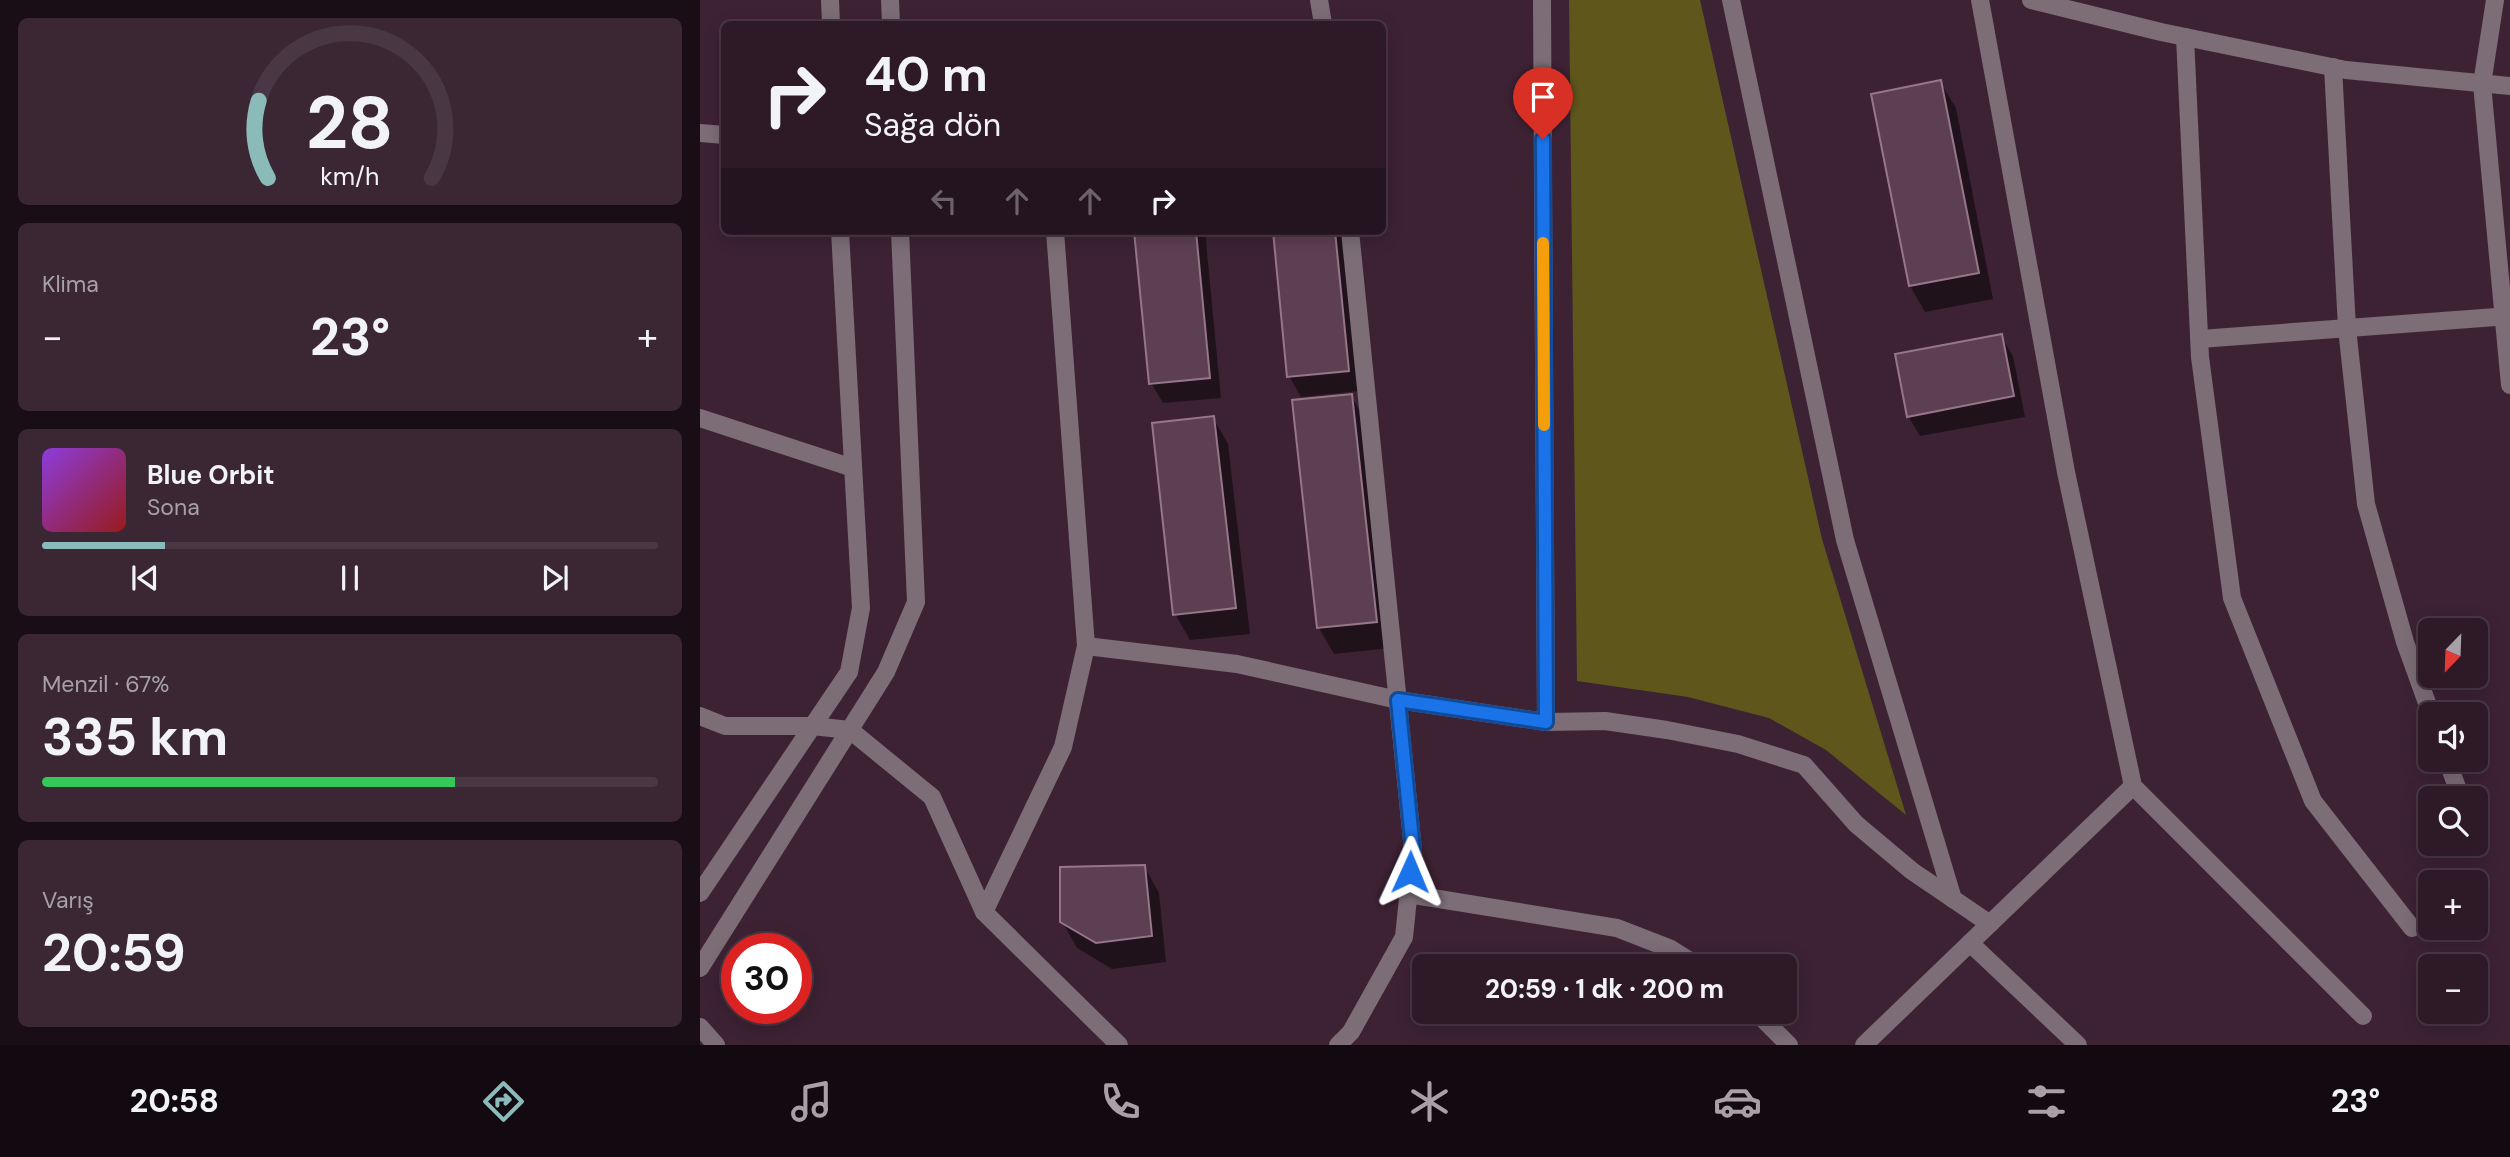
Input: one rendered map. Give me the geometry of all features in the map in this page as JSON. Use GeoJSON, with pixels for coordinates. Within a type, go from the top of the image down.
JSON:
{"type":"FeatureCollection","features":[{"type":"Feature","properties":{"kind":"street"},"geometry":{"type":"LineString","coordinates":[[830,0],[831,21]]}},
{"type":"Feature","properties":{"kind":"street"},"geometry":{"type":"LineString","coordinates":[[890,0],[891,21]]}},
{"type":"Feature","properties":{"kind":"street"},"geometry":{"type":"LineString","coordinates":[[1319,0],[1322,21]]}},
{"type":"Feature","properties":{"kind":"street"},"geometry":{"type":"LineString","coordinates":[[1542,0],[1546,722]]}},
{"type":"Feature","properties":{"kind":"street"},"geometry":{"type":"LineString","coordinates":[[1731,0],[1845,540],[1953,899]]}},
{"type":"Feature","properties":{"kind":"street"},"geometry":{"type":"LineString","coordinates":[[1980,0],[2066,472],[2133,786],[2363,1016]]}},
{"type":"Feature","properties":{"kind":"street"},"geometry":{"type":"LineString","coordinates":[[2031,0],[2185,37],[2333,67],[2510,86]]}},
{"type":"Feature","properties":{"kind":"street"},"geometry":{"type":"LineString","coordinates":[[2495,0],[2482,84],[2506,316],[2510,385]]}},
{"type":"Feature","properties":{"kind":"street"},"geometry":{"type":"LineString","coordinates":[[2185,37],[2200,339],[2232,598],[2313,801],[2412,928]]}},
{"type":"Feature","properties":{"kind":"street"},"geometry":{"type":"LineString","coordinates":[[2333,67],[2347,328],[2366,504],[2405,642],[2427,702]]}},
{"type":"Feature","properties":{"kind":"street"},"geometry":{"type":"LineString","coordinates":[[700,133],[721,135]]}},
{"type":"Feature","properties":{"kind":"street"},"geometry":{"type":"LineString","coordinates":[[700,893],[849,671],[861,608],[840,235]]}},
{"type":"Feature","properties":{"kind":"street"},"geometry":{"type":"LineString","coordinates":[[700,968],[886,672],[916,602],[900,235]]}},
{"type":"Feature","properties":{"kind":"street"},"geometry":{"type":"LineString","coordinates":[[984,912],[1063,747],[1086,646],[1055,235]]}},
{"type":"Feature","properties":{"kind":"street"},"geometry":{"type":"LineString","coordinates":[[1338,1045],[1350,1032],[1404,937],[1413,850],[1350,235]]}},
{"type":"Feature","properties":{"kind":"street"},"geometry":{"type":"LineString","coordinates":[[2200,339],[2506,316]]}},
{"type":"Feature","properties":{"kind":"street"},"geometry":{"type":"LineString","coordinates":[[700,418],[853,468]]}},
{"type":"Feature","properties":{"kind":"street"},"geometry":{"type":"LineString","coordinates":[[1086,646],[1237,664],[1398,700],[1546,722],[1605,721],[1738,744],[1804,765],[1856,824],[1912,871],[1990,924]]}},
{"type":"Feature","properties":{"kind":"street"},"geometry":{"type":"LineString","coordinates":[[700,716],[725,726],[812,726],[850,730],[932,797],[984,912],[1119,1045]]}},
{"type":"Feature","properties":{"kind":"street"},"geometry":{"type":"LineString","coordinates":[[1864,1045],[2133,786]]}},
{"type":"Feature","properties":{"kind":"street"},"geometry":{"type":"LineString","coordinates":[[1408,894],[1617,928],[1679,954]]}},
{"type":"Feature","properties":{"kind":"street"},"geometry":{"type":"LineString","coordinates":[[1970,943],[2078,1045]]}},
{"type":"Feature","properties":{"kind":"street"},"geometry":{"type":"LineString","coordinates":[[1768,1024],[1789,1045]]}},
{"type":"Feature","properties":{"kind":"street"},"geometry":{"type":"LineString","coordinates":[[700,1027],[716,1045]]}},
{"type":"Feature","properties":{"kind":"shaded area"},"geometry":{"type":"Polygon","coordinates":[[[1569,0],[1700,0],[1822,539],[1906,815],[1826,750],[1769,718],[1688,697],[1577,681],[1569,0]]]}},
{"type":"Feature","properties":{"kind":"building"},"geometry":{"type":"Polygon","coordinates":[[[1941,80],[1979,273],[1909,286],[1871,94],[1941,80]]]}},
{"type":"Feature","properties":{"kind":"building"},"geometry":{"type":"Polygon","coordinates":[[[1134,235],[1196,235],[1210,378],[1149,384],[1134,235]]]}},
{"type":"Feature","properties":{"kind":"building"},"geometry":{"type":"Polygon","coordinates":[[[1273,235],[1335,235],[1349,371],[1287,377],[1273,235]]]}},
{"type":"Feature","properties":{"kind":"building"},"geometry":{"type":"Polygon","coordinates":[[[2002,334],[2014,396],[1907,417],[1895,354],[2002,334]]]}},
{"type":"Feature","properties":{"kind":"building"},"geometry":{"type":"Polygon","coordinates":[[[1352,394],[1377,622],[1317,628],[1292,400],[1352,394]]]}},
{"type":"Feature","properties":{"kind":"building"},"geometry":{"type":"Polygon","coordinates":[[[1214,416],[1236,608],[1173,615],[1152,423],[1214,416]]]}},
{"type":"Feature","properties":{"kind":"building"},"geometry":{"type":"Polygon","coordinates":[[[1145,865],[1152,936],[1096,943],[1060,922],[1060,867],[1145,865]]]}},
{"type":"Feature","properties":{"kind":"slow traffic"},"geometry":{"type":"LineString","coordinates":[[1543,243],[1544,425]]}},
{"type":"Feature","properties":{"kind":"route"},"geometry":{"type":"LineString","coordinates":[[1410,872],[1413,850],[1398,700],[1546,722],[1543,139]]}}]}
